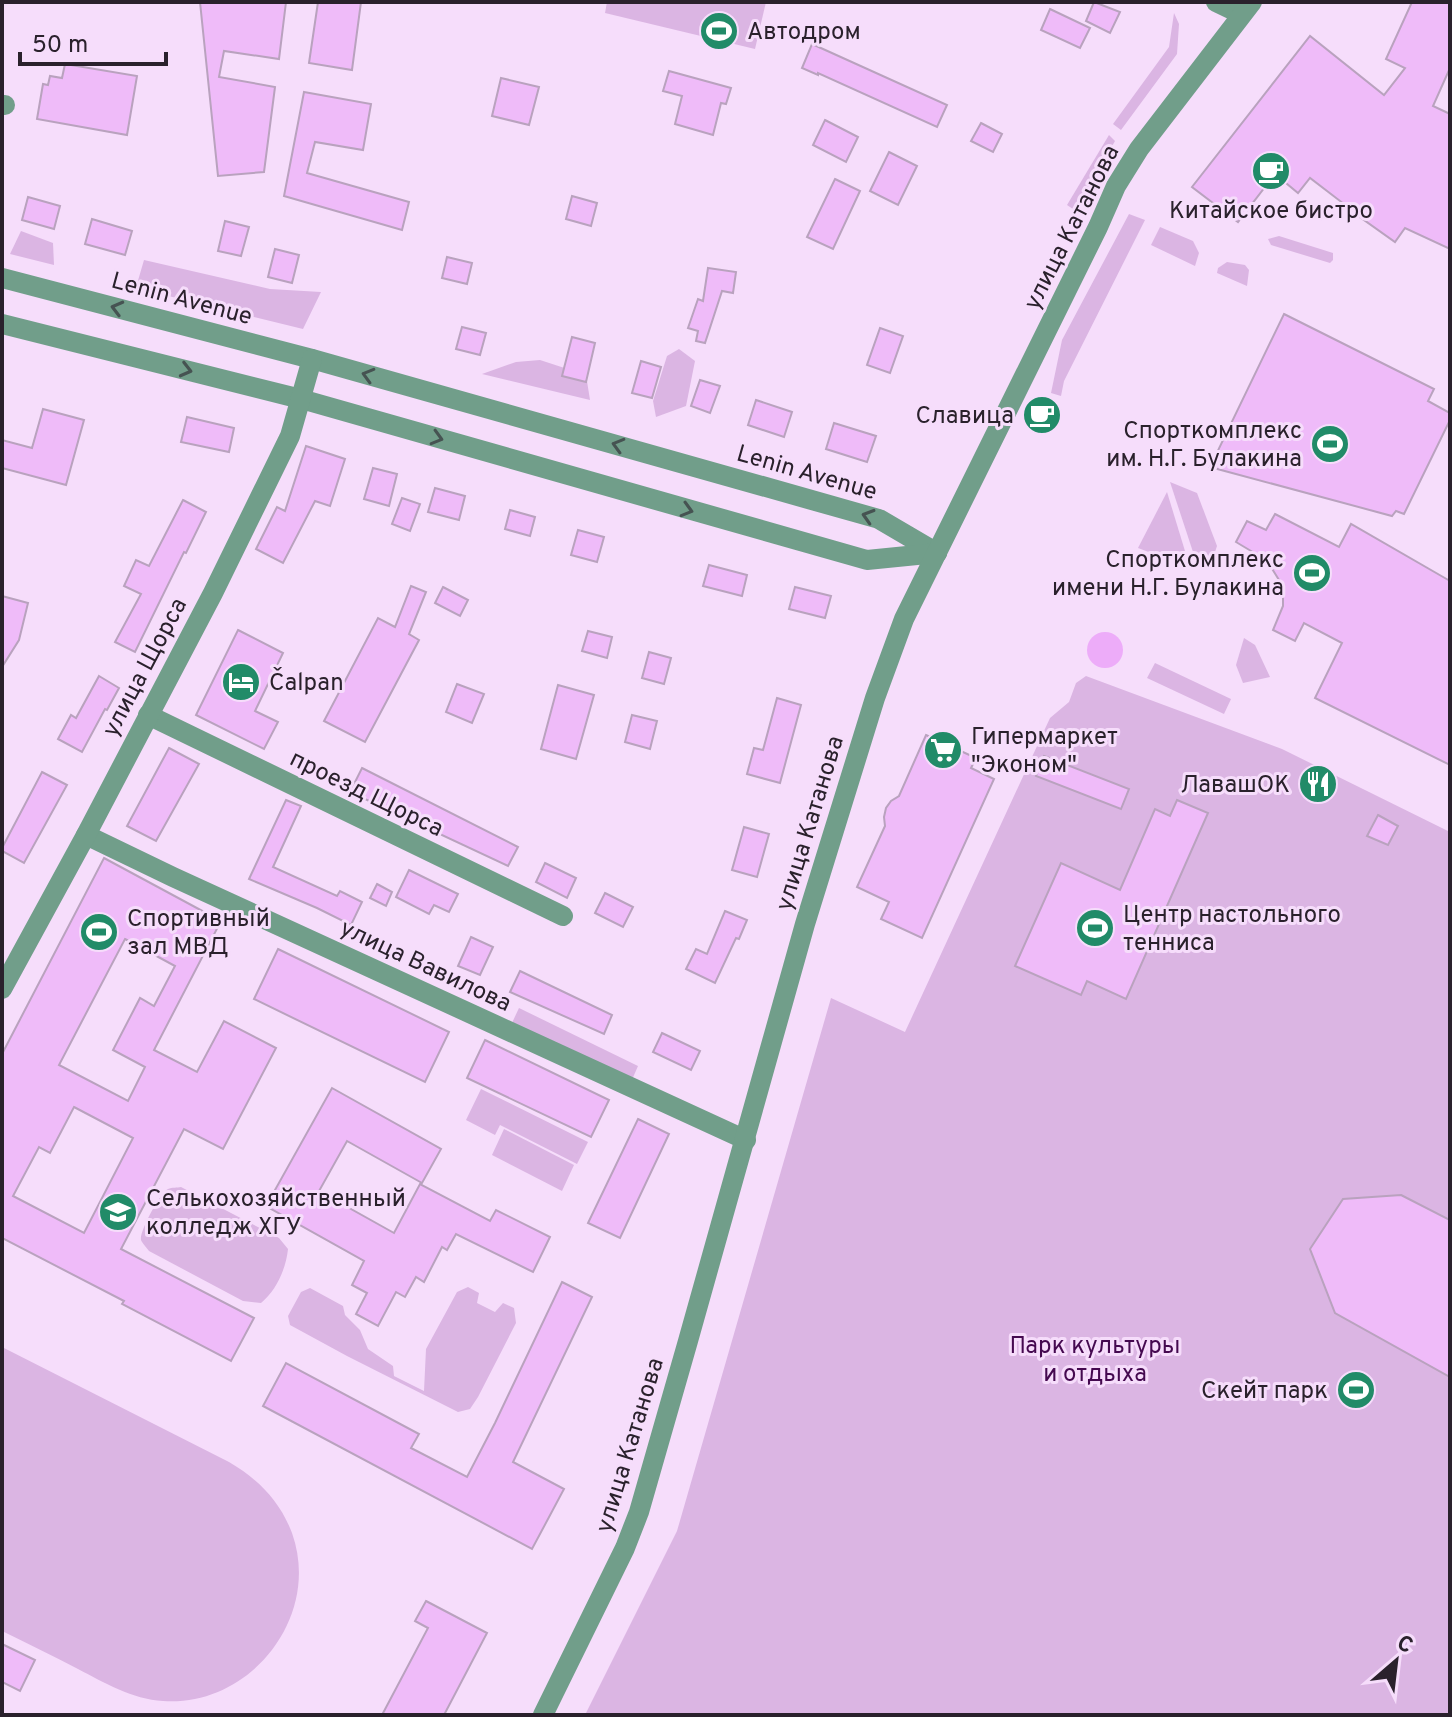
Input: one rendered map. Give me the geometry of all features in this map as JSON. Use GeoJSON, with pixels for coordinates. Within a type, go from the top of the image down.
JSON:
{"type":"FeatureCollection","features":[{"type":"Feature","properties":{"kind":"street"},"geometry":{"type":"LineString","coordinates":[[1216,2],[1246,8]]}},
{"type":"Feature","properties":{"kind":"street","name":"улица Катанова"},"geometry":{"type":"LineString","coordinates":[[543,1715],[625,1548],[639,1512],[805,924],[875,698],[904,619],[1092,241],[1116,186],[1139,149],[1246,8]]}},
{"type":"Feature","properties":{"kind":"street","name":"Lenin Avenue"},"geometry":{"type":"LineString","coordinates":[[2,278],[312,359],[879,519],[937,553]]}},
{"type":"Feature","properties":{"kind":"street"},"geometry":{"type":"LineString","coordinates":[[2,324],[301,399],[867,560],[937,553]]}},
{"type":"Feature","properties":{"kind":"street","name":"улица Щорса"},"geometry":{"type":"LineString","coordinates":[[2,989],[213,593],[290,436],[312,359]]}},
{"type":"Feature","properties":{"kind":"street","name":"проезд Щорса"},"geometry":{"type":"LineString","coordinates":[[148,715],[563,916]]}},
{"type":"Feature","properties":{"kind":"street","name":"улица Вавилова"},"geometry":{"type":"LineString","coordinates":[[86,835],[746,1140]]}},
{"type":"Feature","properties":{"kind":"green space","name":"Автодром"},"geometry":{"type":"Polygon","coordinates":[[[607,2],[766,2],[755,49],[605,13],[607,2]]]}},
{"type":"Feature","properties":{"kind":"green space"},"geometry":{"type":"Polygon","coordinates":[[[1174,13],[1179,24],[1177,54],[1121,130],[1113,124],[1169,47],[1174,13]]]}},
{"type":"Feature","properties":{"kind":"green space"},"geometry":{"type":"Polygon","coordinates":[[[1109,135],[1115,141],[1073,209],[1067,205],[1109,135]]]}},
{"type":"Feature","properties":{"kind":"green space"},"geometry":{"type":"Polygon","coordinates":[[[1129,214],[1145,220],[1064,381],[1061,396],[1051,393],[1062,340],[1129,214]]]}},
{"type":"Feature","properties":{"kind":"green space"},"geometry":{"type":"Polygon","coordinates":[[[1160,227],[1193,241],[1199,253],[1195,266],[1151,245],[1160,227]]]}},
{"type":"Feature","properties":{"kind":"green space"},"geometry":{"type":"Polygon","coordinates":[[[21,231],[53,243],[54,265],[10,254],[21,231]]]}},
{"type":"Feature","properties":{"kind":"green space"},"geometry":{"type":"Polygon","coordinates":[[[1279,236],[1333,253],[1333,260],[1330,263],[1271,245],[1268,239],[1279,236]]]}},
{"type":"Feature","properties":{"kind":"green space"},"geometry":{"type":"Polygon","coordinates":[[[144,260],[270,289],[321,292],[303,329],[140,289],[137,284],[144,260]]]}},
{"type":"Feature","properties":{"kind":"green space"},"geometry":{"type":"Polygon","coordinates":[[[1227,262],[1245,265],[1249,270],[1247,286],[1217,273],[1218,268],[1227,262]]]}},
{"type":"Feature","properties":{"kind":"green space"},"geometry":{"type":"Polygon","coordinates":[[[679,349],[695,361],[686,406],[656,417],[653,401],[667,356],[679,349]]]}},
{"type":"Feature","properties":{"kind":"green space"},"geometry":{"type":"Polygon","coordinates":[[[540,360],[586,375],[590,400],[482,374],[516,362],[540,360]]]}},
{"type":"Feature","properties":{"kind":"green space"},"geometry":{"type":"Polygon","coordinates":[[[1170,482],[1197,493],[1217,546],[1212,561],[1193,552],[1170,482]]]}},
{"type":"Feature","properties":{"kind":"green space"},"geometry":{"type":"Polygon","coordinates":[[[1167,492],[1185,551],[1154,554],[1138,548],[1167,492]]]}},
{"type":"Feature","properties":{"kind":"green space"},"geometry":{"type":"Polygon","coordinates":[[[1244,638],[1255,645],[1270,677],[1243,683],[1236,665],[1244,638]]]}},
{"type":"Feature","properties":{"kind":"green space"},"geometry":{"type":"Polygon","coordinates":[[[1155,663],[1231,699],[1224,714],[1147,678],[1155,663]]]}},
{"type":"Feature","properties":{"kind":"green space","name":"Парк культуры и отдыха"},"geometry":{"type":"Polygon","coordinates":[[[1086,676],[1282,749],[1450,832],[1450,1715],[585,1715],[677,1531],[831,998],[905,1032],[1050,718],[1069,702],[1076,683],[1086,676]]]}},
{"type":"Feature","properties":{"kind":"green space"},"geometry":{"type":"Polygon","coordinates":[[[519,1008],[638,1066],[631,1082],[511,1025],[519,1008]]]}},
{"type":"Feature","properties":{"kind":"green space"},"geometry":{"type":"Polygon","coordinates":[[[481,1089],[588,1142],[577,1164],[500,1125],[495,1135],[466,1120],[481,1089]]]}},
{"type":"Feature","properties":{"kind":"green space"},"geometry":{"type":"Polygon","coordinates":[[[504,1129],[574,1165],[562,1191],[492,1155],[504,1129]]]}},
{"type":"Feature","properties":{"kind":"green space"},"geometry":{"type":"Polygon","coordinates":[[[181,1187],[279,1238],[288,1249],[279,1279],[261,1303],[243,1301],[149,1251],[142,1243],[143,1229],[160,1198],[168,1189],[181,1187]]]}},
{"type":"Feature","properties":{"kind":"green space"},"geometry":{"type":"Polygon","coordinates":[[[468,1287],[479,1293],[477,1303],[495,1312],[503,1303],[514,1308],[516,1323],[478,1397],[470,1409],[458,1412],[290,1325],[288,1316],[301,1292],[310,1288],[343,1306],[345,1315],[360,1330],[368,1349],[393,1366],[394,1376],[424,1391],[426,1349],[457,1292],[468,1287]]]}},
{"type":"Feature","properties":{"kind":"green space"},"geometry":{"type":"Polygon","coordinates":[[[2,1347],[229,1462],[259,1483],[274,1501],[292,1533],[299,1565],[297,1596],[287,1625],[271,1651],[250,1673],[224,1689],[195,1699],[152,1700],[109,1685],[2,1631],[2,1347]]]}},
{"type":"Feature","properties":{"kind":"shaded area"},"geometry":{"type":"Polygon","coordinates":[[[1105,632],[1118,637],[1123,650],[1118,663],[1105,668],[1092,663],[1087,650],[1092,637],[1105,632]]]}},
{"type":"Feature","properties":{"kind":"building"},"geometry":{"type":"Polygon","coordinates":[[[200,2],[286,2],[279,59],[224,51],[219,77],[275,87],[264,172],[218,176],[200,2]]]}},
{"type":"Feature","properties":{"kind":"building"},"geometry":{"type":"Polygon","coordinates":[[[318,2],[361,2],[352,70],[309,63],[318,2]]]}},
{"type":"Feature","properties":{"kind":"building"},"geometry":{"type":"Polygon","coordinates":[[[1094,2],[1120,12],[1110,33],[1086,21],[1094,2]]]}},
{"type":"Feature","properties":{"kind":"building"},"geometry":{"type":"Polygon","coordinates":[[[1412,2],[1450,2],[1450,68],[1433,106],[1450,114],[1450,249],[1405,228],[1395,242],[1310,178],[1298,193],[1275,174],[1238,222],[1192,187],[1310,36],[1384,95],[1405,68],[1386,59],[1412,2]]]}},
{"type":"Feature","properties":{"kind":"building"},"geometry":{"type":"Polygon","coordinates":[[[1050,9],[1090,28],[1080,48],[1041,30],[1050,9]]]}},
{"type":"Feature","properties":{"kind":"building"},"geometry":{"type":"Polygon","coordinates":[[[812,44],[947,105],[937,127],[802,68],[812,44]]]}},
{"type":"Feature","properties":{"kind":"building"},"geometry":{"type":"Polygon","coordinates":[[[65,64],[137,76],[127,135],[37,119],[43,84],[48,85],[50,76],[62,78],[65,64]]]}},
{"type":"Feature","properties":{"kind":"building"},"geometry":{"type":"Polygon","coordinates":[[[669,71],[731,88],[726,104],[721,103],[713,135],[675,124],[682,96],[663,91],[669,71]]]}},
{"type":"Feature","properties":{"kind":"building"},"geometry":{"type":"Polygon","coordinates":[[[501,78],[539,87],[529,125],[492,116],[501,78]]]}},
{"type":"Feature","properties":{"kind":"building"},"geometry":{"type":"Polygon","coordinates":[[[304,92],[371,104],[363,150],[315,142],[307,173],[409,202],[402,230],[284,196],[304,92]]]}},
{"type":"Feature","properties":{"kind":"building"},"geometry":{"type":"Polygon","coordinates":[[[825,120],[858,137],[846,162],[813,145],[825,120]]]}},
{"type":"Feature","properties":{"kind":"building"},"geometry":{"type":"Polygon","coordinates":[[[981,123],[1002,134],[993,152],[971,141],[981,123]]]}},
{"type":"Feature","properties":{"kind":"building"},"geometry":{"type":"Polygon","coordinates":[[[889,152],[917,166],[898,205],[870,191],[889,152]]]}},
{"type":"Feature","properties":{"kind":"building"},"geometry":{"type":"Polygon","coordinates":[[[835,179],[860,191],[833,249],[807,237],[835,179]]]}},
{"type":"Feature","properties":{"kind":"building"},"geometry":{"type":"Polygon","coordinates":[[[572,196],[597,203],[591,226],[566,219],[572,196]]]}},
{"type":"Feature","properties":{"kind":"building"},"geometry":{"type":"Polygon","coordinates":[[[28,197],[60,206],[54,229],[22,220],[28,197]]]}},
{"type":"Feature","properties":{"kind":"building"},"geometry":{"type":"Polygon","coordinates":[[[92,219],[132,231],[125,255],[85,244],[92,219]]]}},
{"type":"Feature","properties":{"kind":"building"},"geometry":{"type":"Polygon","coordinates":[[[225,221],[249,227],[241,256],[218,251],[225,221]]]}},
{"type":"Feature","properties":{"kind":"building"},"geometry":{"type":"Polygon","coordinates":[[[275,249],[299,255],[292,283],[268,277],[275,249]]]}},
{"type":"Feature","properties":{"kind":"building"},"geometry":{"type":"Polygon","coordinates":[[[447,257],[472,263],[467,284],[442,278],[447,257]]]}},
{"type":"Feature","properties":{"kind":"building"},"geometry":{"type":"Polygon","coordinates":[[[708,268],[736,272],[733,293],[722,291],[705,343],[696,341],[698,331],[688,328],[698,299],[703,301],[708,268]]]}},
{"type":"Feature","properties":{"kind":"building","name":"Спорткомплекс им. Н.Г. Булакина"},"geometry":{"type":"Polygon","coordinates":[[[1284,314],[1434,389],[1428,401],[1450,413],[1450,420],[1404,514],[1396,511],[1392,516],[1210,467],[1284,314]]]}},
{"type":"Feature","properties":{"kind":"building"},"geometry":{"type":"Polygon","coordinates":[[[462,327],[486,333],[480,355],[456,349],[462,327]]]}},
{"type":"Feature","properties":{"kind":"building"},"geometry":{"type":"Polygon","coordinates":[[[880,328],[903,336],[890,373],[867,365],[880,328]]]}},
{"type":"Feature","properties":{"kind":"building"},"geometry":{"type":"Polygon","coordinates":[[[572,337],[595,343],[586,382],[562,376],[572,337]]]}},
{"type":"Feature","properties":{"kind":"building"},"geometry":{"type":"Polygon","coordinates":[[[641,361],[661,367],[652,398],[632,393],[641,361]]]}},
{"type":"Feature","properties":{"kind":"building"},"geometry":{"type":"Polygon","coordinates":[[[700,380],[720,386],[710,413],[691,406],[700,380]]]}},
{"type":"Feature","properties":{"kind":"building"},"geometry":{"type":"Polygon","coordinates":[[[756,400],[792,412],[784,437],[748,425],[756,400]]]}},
{"type":"Feature","properties":{"kind":"building"},"geometry":{"type":"Polygon","coordinates":[[[43,409],[84,420],[66,485],[2,468],[2,440],[32,448],[43,409]]]}},
{"type":"Feature","properties":{"kind":"building"},"geometry":{"type":"Polygon","coordinates":[[[187,417],[234,428],[229,452],[181,442],[187,417]]]}},
{"type":"Feature","properties":{"kind":"building"},"geometry":{"type":"Polygon","coordinates":[[[834,423],[876,436],[867,462],[826,449],[834,423]]]}},
{"type":"Feature","properties":{"kind":"building"},"geometry":{"type":"Polygon","coordinates":[[[306,446],[345,459],[330,506],[315,501],[283,563],[256,549],[277,507],[285,511],[306,446]]]}},
{"type":"Feature","properties":{"kind":"building"},"geometry":{"type":"Polygon","coordinates":[[[373,468],[397,474],[389,506],[364,499],[373,468]]]}},
{"type":"Feature","properties":{"kind":"building"},"geometry":{"type":"Polygon","coordinates":[[[435,488],[465,496],[459,520],[428,512],[435,488]]]}},
{"type":"Feature","properties":{"kind":"building"},"geometry":{"type":"Polygon","coordinates":[[[402,498],[420,504],[410,531],[392,524],[402,498]]]}},
{"type":"Feature","properties":{"kind":"building"},"geometry":{"type":"Polygon","coordinates":[[[183,500],[206,512],[135,652],[115,642],[141,594],[124,586],[136,560],[149,566],[183,500]]]}},
{"type":"Feature","properties":{"kind":"building"},"geometry":{"type":"Polygon","coordinates":[[[510,510],[535,517],[530,536],[505,529],[510,510]]]}},
{"type":"Feature","properties":{"kind":"building"},"geometry":{"type":"Polygon","coordinates":[[[1275,514],[1339,547],[1351,524],[1450,581],[1450,765],[1315,698],[1342,643],[1304,623],[1295,641],[1273,630],[1283,606],[1279,580],[1261,557],[1236,542],[1247,521],[1266,530],[1275,514]]]}},
{"type":"Feature","properties":{"kind":"building"},"geometry":{"type":"Polygon","coordinates":[[[578,530],[604,537],[597,562],[571,555],[578,530]]]}},
{"type":"Feature","properties":{"kind":"building"},"geometry":{"type":"Polygon","coordinates":[[[709,565],[747,575],[742,596],[703,586],[709,565]]]}},
{"type":"Feature","properties":{"kind":"building"},"geometry":{"type":"Polygon","coordinates":[[[411,586],[426,592],[409,634],[419,640],[365,742],[324,721],[378,618],[395,627],[411,586]]]}},
{"type":"Feature","properties":{"kind":"building"},"geometry":{"type":"Polygon","coordinates":[[[443,587],[468,600],[460,616],[435,603],[443,587]]]}},
{"type":"Feature","properties":{"kind":"building"},"geometry":{"type":"Polygon","coordinates":[[[795,587],[831,596],[825,618],[789,609],[795,587]]]}},
{"type":"Feature","properties":{"kind":"building"},"geometry":{"type":"Polygon","coordinates":[[[2,596],[28,603],[19,640],[2,667],[2,596]]]}},
{"type":"Feature","properties":{"kind":"building","name":"Čalpan"},"geometry":{"type":"Polygon","coordinates":[[[238,630],[283,653],[255,711],[278,722],[264,749],[196,715],[238,630]]]}},
{"type":"Feature","properties":{"kind":"building"},"geometry":{"type":"Polygon","coordinates":[[[588,631],[612,637],[607,658],[582,651],[588,631]]]}},
{"type":"Feature","properties":{"kind":"building"},"geometry":{"type":"Polygon","coordinates":[[[649,652],[671,658],[664,684],[642,678],[649,652]]]}},
{"type":"Feature","properties":{"kind":"building"},"geometry":{"type":"Polygon","coordinates":[[[99,676],[119,688],[82,752],[58,739],[71,715],[76,718],[99,676]]]}},
{"type":"Feature","properties":{"kind":"building"},"geometry":{"type":"Polygon","coordinates":[[[457,684],[484,694],[472,723],[446,712],[457,684]]]}},
{"type":"Feature","properties":{"kind":"building"},"geometry":{"type":"Polygon","coordinates":[[[558,685],[594,695],[576,759],[541,749],[558,685]]]}},
{"type":"Feature","properties":{"kind":"building"},"geometry":{"type":"Polygon","coordinates":[[[777,698],[801,705],[780,783],[747,774],[754,748],[763,750],[777,698]]]}},
{"type":"Feature","properties":{"kind":"building"},"geometry":{"type":"Polygon","coordinates":[[[632,715],[657,721],[650,749],[625,742],[632,715]]]}},
{"type":"Feature","properties":{"kind":"building"},"geometry":{"type":"Polygon","coordinates":[[[926,735],[976,758],[971,768],[994,779],[922,938],[881,919],[889,902],[857,887],[885,826],[886,808],[899,796],[926,735]]]}},
{"type":"Feature","properties":{"kind":"building"},"geometry":{"type":"Polygon","coordinates":[[[169,748],[199,764],[156,841],[127,826],[169,748]]]}},
{"type":"Feature","properties":{"kind":"building"},"geometry":{"type":"Polygon","coordinates":[[[1044,756],[1129,789],[1121,809],[1036,776],[1044,756]]]}},
{"type":"Feature","properties":{"kind":"building"},"geometry":{"type":"Polygon","coordinates":[[[362,768],[518,847],[508,866],[350,792],[362,768]]]}},
{"type":"Feature","properties":{"kind":"building"},"geometry":{"type":"Polygon","coordinates":[[[42,772],[67,785],[24,863],[2,851],[2,848],[42,772]]]}},
{"type":"Feature","properties":{"kind":"building"},"geometry":{"type":"Polygon","coordinates":[[[286,800],[301,806],[273,867],[337,896],[340,891],[362,902],[351,925],[249,879],[286,800]]]}},
{"type":"Feature","properties":{"kind":"building","name":"Центр настольного тенниса"},"geometry":{"type":"Polygon","coordinates":[[[1177,800],[1208,813],[1126,999],[1087,981],[1081,995],[1015,966],[1061,863],[1120,890],[1155,809],[1170,816],[1177,800]]]}},
{"type":"Feature","properties":{"kind":"building"},"geometry":{"type":"Polygon","coordinates":[[[1378,815],[1398,826],[1388,845],[1367,836],[1378,815]]]}},
{"type":"Feature","properties":{"kind":"building"},"geometry":{"type":"Polygon","coordinates":[[[744,827],[769,834],[757,877],[732,870],[744,827]]]}},
{"type":"Feature","properties":{"kind":"building"},"geometry":{"type":"Polygon","coordinates":[[[104,858],[221,921],[154,1050],[197,1072],[224,1021],[276,1048],[223,1149],[184,1129],[121,1249],[254,1318],[231,1361],[2,1238],[2,1054],[104,858]],[[125,939],[59,1065],[128,1101],[145,1067],[113,1050],[140,998],[154,1006],[175,966],[125,939]],[[74,1107],[50,1153],[39,1147],[13,1196],[84,1233],[133,1138],[74,1107]]]}},
{"type":"Feature","properties":{"kind":"building"},"geometry":{"type":"Polygon","coordinates":[[[545,863],[576,878],[567,898],[536,882],[545,863]]]}},
{"type":"Feature","properties":{"kind":"building"},"geometry":{"type":"Polygon","coordinates":[[[409,870],[458,894],[449,912],[434,905],[429,914],[396,897],[409,870]]]}},
{"type":"Feature","properties":{"kind":"building"},"geometry":{"type":"Polygon","coordinates":[[[377,884],[392,892],[386,906],[370,898],[377,884]]]}},
{"type":"Feature","properties":{"kind":"building"},"geometry":{"type":"Polygon","coordinates":[[[605,893],[633,907],[623,927],[595,913],[605,893]]]}},
{"type":"Feature","properties":{"kind":"building"},"geometry":{"type":"Polygon","coordinates":[[[725,911],[747,920],[715,983],[686,969],[696,949],[707,954],[725,911]]]}},
{"type":"Feature","properties":{"kind":"building"},"geometry":{"type":"Polygon","coordinates":[[[471,937],[493,947],[480,975],[458,966],[471,937]]]}},
{"type":"Feature","properties":{"kind":"building"},"geometry":{"type":"Polygon","coordinates":[[[278,949],[449,1032],[425,1082],[254,999],[278,949]]]}},
{"type":"Feature","properties":{"kind":"building"},"geometry":{"type":"Polygon","coordinates":[[[520,971],[612,1015],[604,1034],[510,992],[520,971]]]}},
{"type":"Feature","properties":{"kind":"building"},"geometry":{"type":"Polygon","coordinates":[[[662,1033],[700,1051],[691,1070],[653,1052],[662,1033]]]}},
{"type":"Feature","properties":{"kind":"building"},"geometry":{"type":"Polygon","coordinates":[[[485,1040],[609,1100],[591,1137],[467,1078],[485,1040]]]}},
{"type":"Feature","properties":{"kind":"building"},"geometry":{"type":"Polygon","coordinates":[[[332,1088],[441,1149],[422,1183],[347,1141],[319,1191],[394,1233],[420,1184],[490,1221],[496,1210],[550,1237],[533,1272],[456,1234],[447,1250],[442,1247],[424,1282],[416,1277],[405,1297],[396,1292],[378,1326],[356,1314],[367,1293],[352,1285],[364,1261],[266,1206],[332,1088]]]}},
{"type":"Feature","properties":{"kind":"building"},"geometry":{"type":"Polygon","coordinates":[[[638,1119],[669,1134],[620,1238],[588,1223],[638,1119]]]}},
{"type":"Feature","properties":{"kind":"building"},"geometry":{"type":"Polygon","coordinates":[[[1401,1195],[1450,1220],[1450,1377],[1335,1313],[1310,1249],[1343,1199],[1401,1195]]]}},
{"type":"Feature","properties":{"kind":"building"},"geometry":{"type":"Polygon","coordinates":[[[562,1282],[592,1297],[513,1462],[564,1489],[532,1549],[263,1406],[286,1363],[419,1434],[411,1448],[467,1477],[562,1282]]]}},
{"type":"Feature","properties":{"kind":"building"},"geometry":{"type":"Polygon","coordinates":[[[426,1601],[487,1633],[444,1715],[382,1715],[428,1628],[415,1621],[426,1601]]]}},
{"type":"Feature","properties":{"kind":"building"},"geometry":{"type":"Polygon","coordinates":[[[2,1644],[35,1660],[20,1691],[2,1682],[2,1644]]]}},
{"type":"Feature","properties":{"kind":"place","name":"Автодром"},"geometry":{"type":"Point","coordinates":[719,31]}},
{"type":"Feature","properties":{"kind":"place","name":"Китайское бистро"},"geometry":{"type":"Point","coordinates":[1271,171]}},
{"type":"Feature","properties":{"kind":"place","name":"Славица"},"geometry":{"type":"Point","coordinates":[1042,415]}},
{"type":"Feature","properties":{"kind":"place","name":"Спорткомплекс им. Н.Г. Булакина"},"geometry":{"type":"Point","coordinates":[1330,444]}},
{"type":"Feature","properties":{"kind":"place","name":"Спорткомплекс имени Н.Г. Булакина"},"geometry":{"type":"Point","coordinates":[1312,573]}},
{"type":"Feature","properties":{"kind":"place","name":"Čalpan"},"geometry":{"type":"Point","coordinates":[241,682]}},
{"type":"Feature","properties":{"kind":"place","name":"Гипермаркет \"Эконом\""},"geometry":{"type":"Point","coordinates":[943,750]}},
{"type":"Feature","properties":{"kind":"place","name":"ЛавашOK"},"geometry":{"type":"Point","coordinates":[1318,784]}},
{"type":"Feature","properties":{"kind":"place","name":"Центр настольного тенниса"},"geometry":{"type":"Point","coordinates":[1095,928]}},
{"type":"Feature","properties":{"kind":"place","name":"Спортивный зал МВД"},"geometry":{"type":"Point","coordinates":[99,932]}},
{"type":"Feature","properties":{"kind":"place","name":"Селькохозяйственный колледж ХГУ"},"geometry":{"type":"Point","coordinates":[118,1212]}},
{"type":"Feature","properties":{"kind":"place","name":"Скейт парк"},"geometry":{"type":"Point","coordinates":[1356,1390]}}]}
